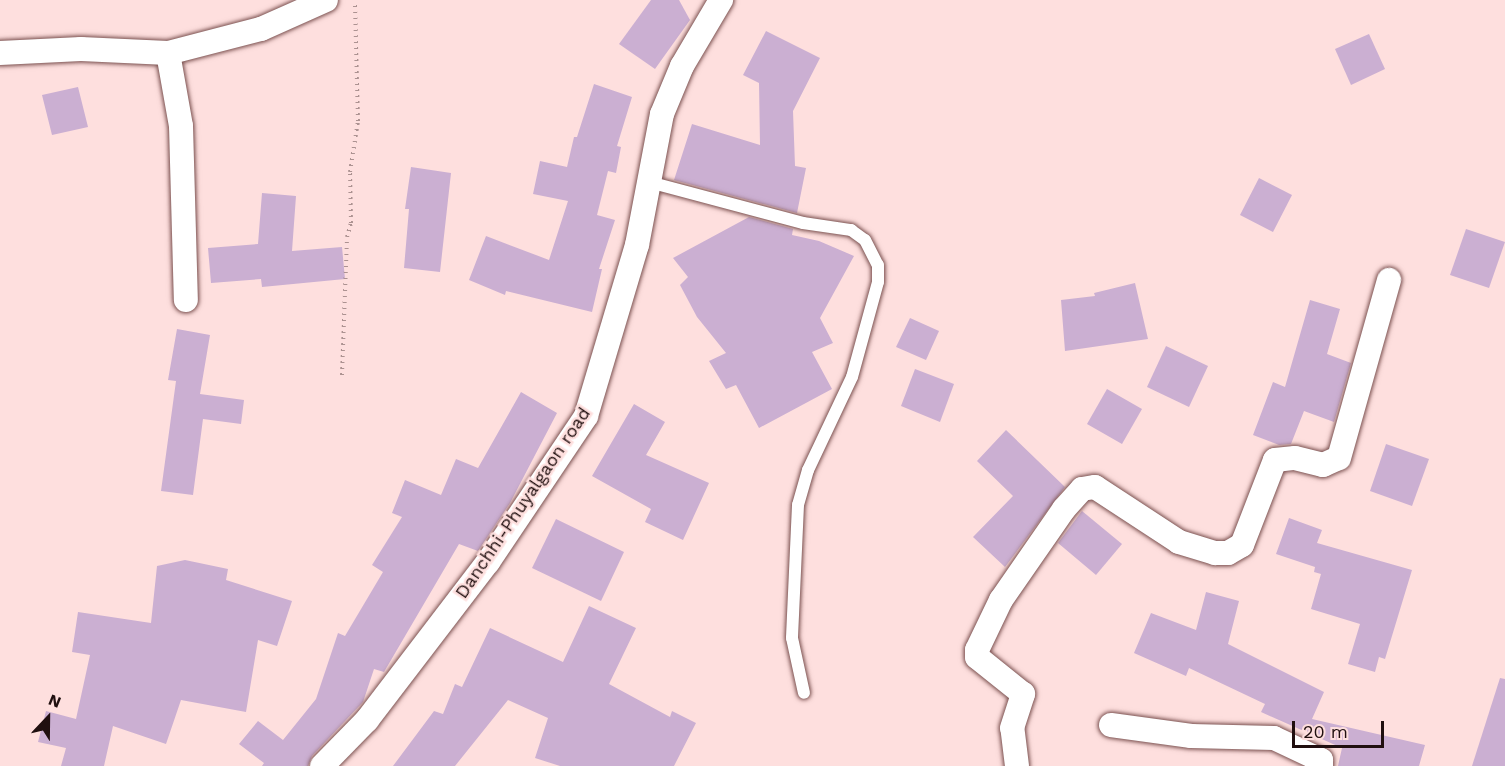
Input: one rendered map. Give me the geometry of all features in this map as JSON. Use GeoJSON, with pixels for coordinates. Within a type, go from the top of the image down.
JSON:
{"type":"FeatureCollection","features":[{"type":"Feature","properties":{"kind":"street"},"geometry":{"type":"LineString","coordinates":[[0,53],[81,49],[168,54],[261,29],[326,0]]}},
{"type":"Feature","properties":{"kind":"street","name":"Danchhi-Phuyalgaon road"},"geometry":{"type":"LineString","coordinates":[[322,766],[368,720],[488,562],[586,416],[637,245],[662,114],[682,66],[720,0]]}},
{"type":"Feature","properties":{"kind":"street"},"geometry":{"type":"LineString","coordinates":[[168,54],[181,126],[186,300]]}},
{"type":"Feature","properties":{"kind":"street"},"geometry":{"type":"LineString","coordinates":[[1017,766],[1012,728],[1023,694],[977,657],[977,650],[1001,600],[1064,509],[1082,489],[1095,487],[1179,542],[1215,553],[1228,553],[1242,545],[1275,460],[1295,458],[1323,465],[1340,458],[1389,280]]}},
{"type":"Feature","properties":{"kind":"street"},"geometry":{"type":"LineString","coordinates":[[1111,726],[1191,736],[1274,738],[1321,760],[1321,766]]}},
{"type":"Feature","properties":{"kind":"lane"},"geometry":{"type":"LineString","coordinates":[[650,182],[803,223],[851,230],[865,240],[878,265],[878,282],[852,377],[808,470],[798,505],[792,638],[804,693]]}},
{"type":"Feature","properties":{"kind":"path"},"geometry":{"type":"LineString","coordinates":[[342,375],[347,237],[351,223],[350,172],[357,121],[356,0]]}},
{"type":"Feature","properties":{"kind":"building"},"geometry":{"type":"Polygon","coordinates":[[[651,0],[679,0],[690,20],[655,69],[619,44],[651,0]]]}},
{"type":"Feature","properties":{"kind":"building"},"geometry":{"type":"Polygon","coordinates":[[[766,31],[820,58],[793,111],[795,166],[806,168],[797,213],[674,180],[692,124],[760,145],[759,83],[743,75],[766,31]]]}},
{"type":"Feature","properties":{"kind":"building"},"geometry":{"type":"Polygon","coordinates":[[[1369,34],[1385,69],[1351,85],[1335,49],[1369,34]]]}},
{"type":"Feature","properties":{"kind":"building"},"geometry":{"type":"Polygon","coordinates":[[[594,84],[632,97],[617,146],[621,147],[616,173],[608,171],[597,215],[615,220],[599,269],[602,269],[592,312],[506,291],[505,295],[469,280],[486,236],[549,260],[568,201],[533,194],[540,161],[567,167],[574,137],[577,137],[594,84]]]}},
{"type":"Feature","properties":{"kind":"building"},"geometry":{"type":"Polygon","coordinates":[[[78,87],[88,127],[52,135],[42,95],[78,87]]]}},
{"type":"Feature","properties":{"kind":"building"},"geometry":{"type":"Polygon","coordinates":[[[411,167],[451,173],[440,272],[404,268],[409,209],[405,209],[411,167]]]}},
{"type":"Feature","properties":{"kind":"building"},"geometry":{"type":"Polygon","coordinates":[[[1259,178],[1292,195],[1273,232],[1240,215],[1259,178]]]}},
{"type":"Feature","properties":{"kind":"building"},"geometry":{"type":"Polygon","coordinates":[[[262,193],[296,196],[292,251],[342,247],[345,279],[262,287],[261,279],[211,283],[208,248],[258,244],[262,193]]]}},
{"type":"Feature","properties":{"kind":"building"},"geometry":{"type":"Polygon","coordinates":[[[749,217],[793,229],[792,235],[819,241],[854,256],[820,318],[833,343],[812,352],[832,389],[759,428],[736,385],[726,389],[709,361],[726,353],[697,317],[680,285],[688,277],[673,258],[749,217]]]}},
{"type":"Feature","properties":{"kind":"building"},"geometry":{"type":"Polygon","coordinates":[[[1466,229],[1505,242],[1489,288],[1450,275],[1466,229]]]}},
{"type":"Feature","properties":{"kind":"building"},"geometry":{"type":"Polygon","coordinates":[[[1135,283],[1148,339],[1065,351],[1061,300],[1095,296],[1094,293],[1135,283]]]}},
{"type":"Feature","properties":{"kind":"building"},"geometry":{"type":"Polygon","coordinates":[[[1310,300],[1340,309],[1327,354],[1351,363],[1334,422],[1304,411],[1291,444],[1279,445],[1253,435],[1273,382],[1285,387],[1310,300]]]}},
{"type":"Feature","properties":{"kind":"building"},"geometry":{"type":"Polygon","coordinates":[[[910,318],[939,331],[926,360],[896,347],[910,318]]]}},
{"type":"Feature","properties":{"kind":"building"},"geometry":{"type":"Polygon","coordinates":[[[177,329],[210,335],[200,394],[244,400],[241,424],[203,419],[193,495],[161,491],[176,381],[168,380],[177,329]]]}},
{"type":"Feature","properties":{"kind":"building"},"geometry":{"type":"Polygon","coordinates":[[[1166,346],[1208,366],[1189,407],[1147,387],[1166,346]]]}},
{"type":"Feature","properties":{"kind":"building"},"geometry":{"type":"Polygon","coordinates":[[[915,369],[954,384],[940,422],[901,406],[915,369]]]}},
{"type":"Feature","properties":{"kind":"building"},"geometry":{"type":"Polygon","coordinates":[[[1107,389],[1142,409],[1122,444],[1087,424],[1107,389]]]}},
{"type":"Feature","properties":{"kind":"building"},"geometry":{"type":"Polygon","coordinates":[[[521,392],[557,413],[510,503],[478,551],[459,544],[384,672],[374,669],[363,702],[312,756],[308,766],[262,766],[264,763],[239,744],[258,721],[283,740],[316,699],[338,633],[345,636],[383,572],[372,565],[402,517],[392,513],[405,480],[441,495],[456,459],[478,468],[521,392]]]}},
{"type":"Feature","properties":{"kind":"building"},"geometry":{"type":"Polygon","coordinates":[[[634,404],[665,422],[646,455],[709,483],[683,540],[645,522],[651,509],[592,476],[634,404]]]}},
{"type":"Feature","properties":{"kind":"building"},"geometry":{"type":"Polygon","coordinates":[[[1006,430],[1065,487],[1005,567],[973,537],[1013,496],[977,461],[1006,430]]]}},
{"type":"Feature","properties":{"kind":"building"},"geometry":{"type":"Polygon","coordinates":[[[1386,444],[1429,459],[1412,506],[1370,491],[1386,444]]]}},
{"type":"Feature","properties":{"kind":"building"},"geometry":{"type":"Polygon","coordinates":[[[1082,511],[1122,544],[1096,575],[1058,543],[1082,511]]]}},
{"type":"Feature","properties":{"kind":"building"},"geometry":{"type":"Polygon","coordinates":[[[1289,518],[1322,530],[1317,543],[1412,570],[1385,659],[1379,657],[1375,672],[1348,664],[1360,624],[1311,609],[1321,574],[1314,572],[1315,567],[1276,554],[1289,518]]]}},
{"type":"Feature","properties":{"kind":"building"},"geometry":{"type":"Polygon","coordinates":[[[556,519],[624,552],[601,601],[532,568],[556,519]]]}},
{"type":"Feature","properties":{"kind":"building"},"geometry":{"type":"Polygon","coordinates":[[[185,560],[228,569],[226,580],[292,601],[277,646],[258,640],[246,712],[181,700],[166,744],[113,726],[104,766],[61,766],[66,748],[38,742],[46,711],[76,719],[90,655],[72,652],[78,612],[151,623],[157,566],[185,560]]]}},
{"type":"Feature","properties":{"kind":"building"},"geometry":{"type":"Polygon","coordinates":[[[1206,592],[1239,601],[1228,644],[1324,692],[1312,719],[1425,745],[1419,766],[1338,766],[1342,748],[1261,712],[1265,704],[1189,668],[1186,676],[1134,653],[1151,613],[1196,630],[1206,592]]]}},
{"type":"Feature","properties":{"kind":"building"},"geometry":{"type":"Polygon","coordinates":[[[589,606],[636,628],[609,684],[670,717],[672,711],[696,723],[674,766],[560,766],[535,758],[548,718],[508,700],[455,766],[393,766],[434,711],[443,714],[455,684],[462,687],[490,628],[563,662],[589,606]]]}},
{"type":"Feature","properties":{"kind":"building"},"geometry":{"type":"Polygon","coordinates":[[[1500,678],[1505,679],[1505,766],[1472,766],[1500,678]]]}}]}
